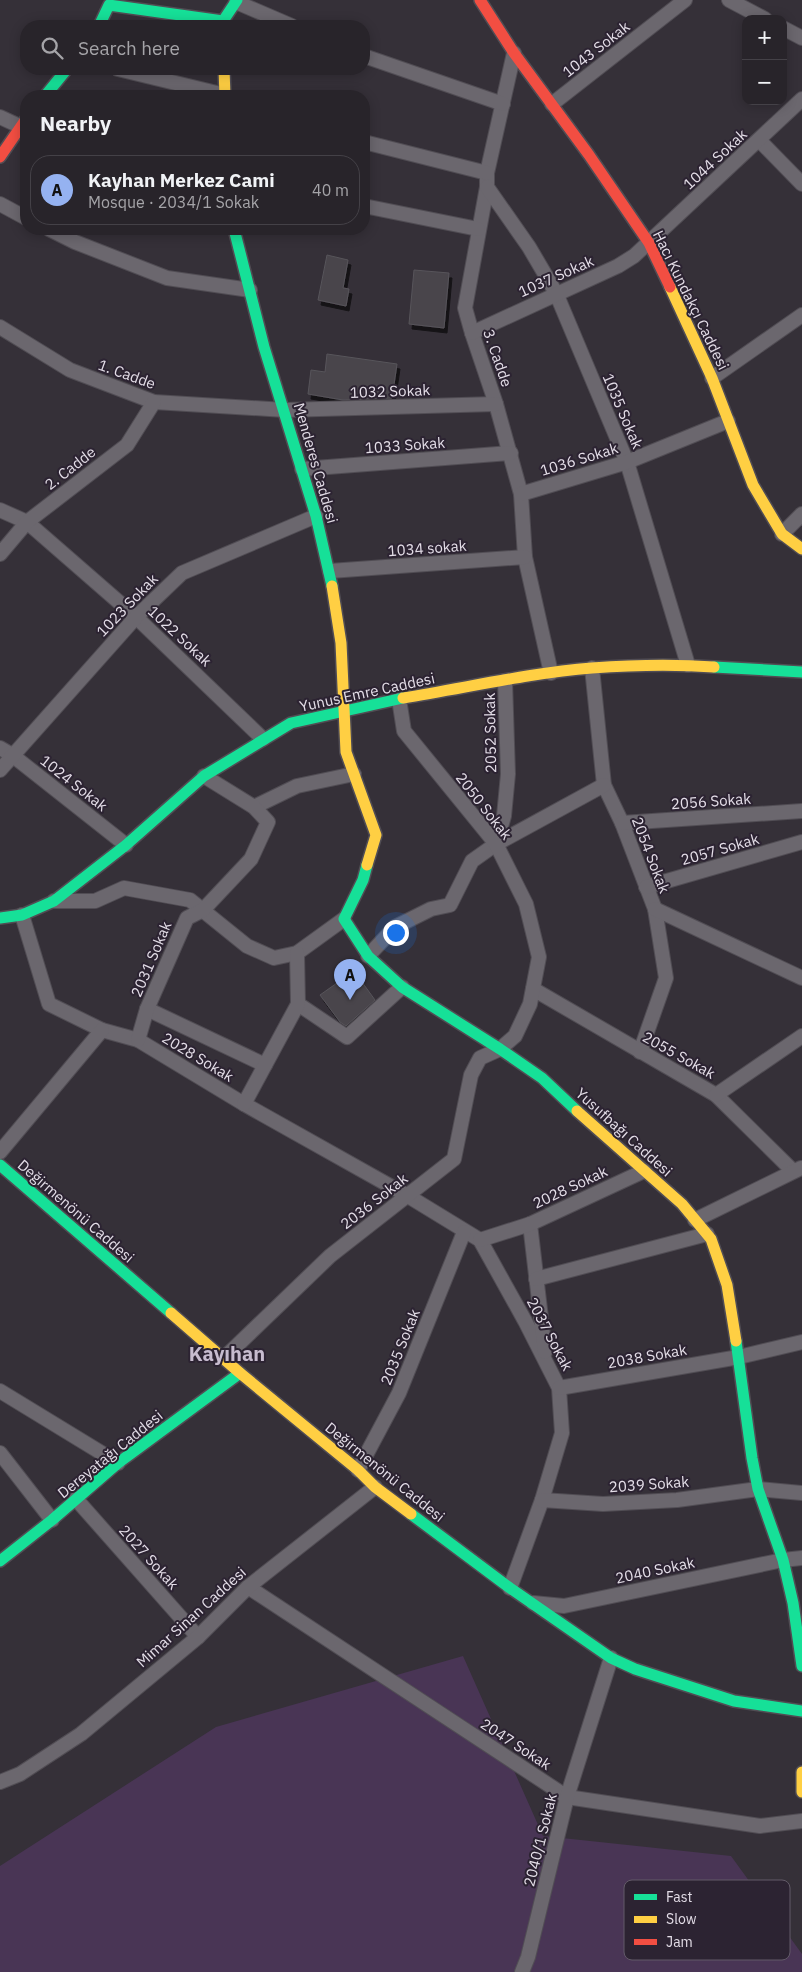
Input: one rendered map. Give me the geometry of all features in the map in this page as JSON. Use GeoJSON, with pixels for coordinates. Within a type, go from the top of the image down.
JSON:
{"type":"FeatureCollection","features":[{"type":"Feature","properties":{"kind":"street","name":"1043 Sokak"},"geometry":{"type":"LineString","coordinates":[[552,104],[685,0]]}},
{"type":"Feature","properties":{"kind":"street"},"geometry":{"type":"LineString","coordinates":[[729,0],[757,15]]}},
{"type":"Feature","properties":{"kind":"street"},"geometry":{"type":"LineString","coordinates":[[225,20],[237,1],[279,20]]}},
{"type":"Feature","properties":{"kind":"street","name":"Hacı Kundakçı Caddesi"},"geometry":{"type":"LineString","coordinates":[[481,1],[514,53],[552,104],[649,244],[712,378],[753,486],[782,534],[802,549]]}},
{"type":"Feature","properties":{"kind":"street"},"geometry":{"type":"LineString","coordinates":[[102,20],[109,2],[202,20]]}},
{"type":"Feature","properties":{"kind":"street"},"geometry":{"type":"LineString","coordinates":[[787,30],[802,38]]}},
{"type":"Feature","properties":{"kind":"street","name":"3. Cadde"},"geometry":{"type":"LineString","coordinates":[[514,53],[487,180],[465,308],[496,404],[521,494],[526,557],[551,673]]}},
{"type":"Feature","properties":{"kind":"street"},"geometry":{"type":"LineString","coordinates":[[370,58],[503,104]]}},
{"type":"Feature","properties":{"kind":"street"},"geometry":{"type":"LineString","coordinates":[[50,90],[62,75]]}},
{"type":"Feature","properties":{"kind":"street"},"geometry":{"type":"LineString","coordinates":[[142,75],[200,90]]}},
{"type":"Feature","properties":{"kind":"street"},"geometry":{"type":"LineString","coordinates":[[224,75],[224,90]]}},
{"type":"Feature","properties":{"kind":"street","name":"1044 Sokak"},"geometry":{"type":"LineString","coordinates":[[649,244],[802,99]]}},
{"type":"Feature","properties":{"kind":"street"},"geometry":{"type":"LineString","coordinates":[[0,117],[20,124]]}},
{"type":"Feature","properties":{"kind":"street"},"geometry":{"type":"LineString","coordinates":[[0,157],[20,130]]}},
{"type":"Feature","properties":{"kind":"street"},"geometry":{"type":"LineString","coordinates":[[759,140],[802,184]]}},
{"type":"Feature","properties":{"kind":"street"},"geometry":{"type":"LineString","coordinates":[[370,144],[487,180]]}},
{"type":"Feature","properties":{"kind":"street","name":"1035 Sokak"},"geometry":{"type":"LineString","coordinates":[[487,180],[530,247],[556,293],[626,462],[688,665]]}},
{"type":"Feature","properties":{"kind":"street"},"geometry":{"type":"LineString","coordinates":[[0,204],[20,215]]}},
{"type":"Feature","properties":{"kind":"street"},"geometry":{"type":"LineString","coordinates":[[370,207],[478,229]]}},
{"type":"Feature","properties":{"kind":"street"},"geometry":{"type":"LineString","coordinates":[[61,235],[167,278],[250,290]]}},
{"type":"Feature","properties":{"kind":"street","name":"Menderes Caddesi"},"geometry":{"type":"LineString","coordinates":[[236,235],[264,347],[285,410],[330,571],[340,643],[345,711]]}},
{"type":"Feature","properties":{"kind":"street","name":"1037 Sokak"},"geometry":{"type":"LineString","coordinates":[[472,333],[618,266],[649,244]]}},
{"type":"Feature","properties":{"kind":"street"},"geometry":{"type":"LineString","coordinates":[[712,378],[802,314]]}},
{"type":"Feature","properties":{"kind":"street","name":"1. Cadde"},"geometry":{"type":"LineString","coordinates":[[0,327],[70,370],[154,402],[285,410]]}},
{"type":"Feature","properties":{"kind":"street","name":"2. Cadde"},"geometry":{"type":"LineString","coordinates":[[0,554],[27,522],[127,445],[154,402]]}},
{"type":"Feature","properties":{"kind":"street","name":"1032 Sokak"},"geometry":{"type":"LineString","coordinates":[[285,410],[496,404]]}},
{"type":"Feature","properties":{"kind":"street","name":"1036 Sokak"},"geometry":{"type":"LineString","coordinates":[[521,494],[626,462],[728,421]]}},
{"type":"Feature","properties":{"kind":"street","name":"1033 Sokak"},"geometry":{"type":"LineString","coordinates":[[302,469],[510,453]]}},
{"type":"Feature","properties":{"kind":"street","name":"1022 Sokak"},"geometry":{"type":"LineString","coordinates":[[0,510],[27,522],[136,617],[262,739]]}},
{"type":"Feature","properties":{"kind":"street"},"geometry":{"type":"LineString","coordinates":[[782,534],[802,514]]}},
{"type":"Feature","properties":{"kind":"street","name":"1023 Sokak"},"geometry":{"type":"LineString","coordinates":[[0,770],[6,752],[136,617],[182,573],[316,516]]}},
{"type":"Feature","properties":{"kind":"street","name":"1034 sokak"},"geometry":{"type":"LineString","coordinates":[[330,571],[526,557]]}},
{"type":"Feature","properties":{"kind":"street","name":"Yunus Emre Caddesi"},"geometry":{"type":"LineString","coordinates":[[0,918],[22,915],[54,901],[126,844],[204,776],[291,723],[399,699],[551,673],[592,668],[688,665],[802,672]]}},
{"type":"Feature","properties":{"kind":"street","name":"2054 Sokak"},"geometry":{"type":"LineString","coordinates":[[592,668],[604,785],[622,823],[655,909],[666,978],[640,1052]]}},
{"type":"Feature","properties":{"kind":"street","name":"2052 Sokak"},"geometry":{"type":"LineString","coordinates":[[496,844],[504,816],[508,774],[505,681]]}},
{"type":"Feature","properties":{"kind":"street","name":"2050 Sokak"},"geometry":{"type":"LineString","coordinates":[[399,699],[404,731],[496,844],[526,904],[539,957],[530,1004],[515,1036],[500,1049]]}},
{"type":"Feature","properties":{"kind":"street"},"geometry":{"type":"LineString","coordinates":[[54,901],[95,901],[124,888],[190,900],[247,946],[274,958],[297,953],[344,919],[363,880],[376,835],[346,752],[345,711]]}},
{"type":"Feature","properties":{"kind":"street","name":"1024 Sokak"},"geometry":{"type":"LineString","coordinates":[[6,752],[126,844]]}},
{"type":"Feature","properties":{"kind":"street"},"geometry":{"type":"LineString","coordinates":[[254,807],[297,786],[354,774]]}},
{"type":"Feature","properties":{"kind":"street","name":"2031 Sokak"},"geometry":{"type":"LineString","coordinates":[[138,1040],[147,1009],[187,918],[203,910],[251,859],[268,822],[254,807],[204,776]]}},
{"type":"Feature","properties":{"kind":"street"},"geometry":{"type":"LineString","coordinates":[[368,956],[395,927],[431,909],[450,905],[472,861],[496,844],[604,785]]}},
{"type":"Feature","properties":{"kind":"street","name":"2056 Sokak"},"geometry":{"type":"LineString","coordinates":[[622,823],[802,811]]}},
{"type":"Feature","properties":{"kind":"street","name":"2057 Sokak"},"geometry":{"type":"LineString","coordinates":[[646,887],[802,842]]}},
{"type":"Feature","properties":{"kind":"street"},"geometry":{"type":"LineString","coordinates":[[655,909],[802,978]]}},
{"type":"Feature","properties":{"kind":"street","name":"2028 Sokak"},"geometry":{"type":"LineString","coordinates":[[22,915],[49,1004],[102,1030],[138,1040],[244,1104],[408,1196]]}},
{"type":"Feature","properties":{"kind":"street","name":"Yusufbağı Caddesi"},"geometry":{"type":"LineString","coordinates":[[344,919],[368,956],[402,987],[542,1078],[682,1204],[711,1239],[727,1285],[758,1489],[783,1560],[793,1603],[802,1666]]}},
{"type":"Feature","properties":{"kind":"street"},"geometry":{"type":"LineString","coordinates":[[244,1104],[298,1004],[297,953]]}},
{"type":"Feature","properties":{"kind":"street"},"geometry":{"type":"LineString","coordinates":[[298,1004],[347,1037],[402,987]]}},
{"type":"Feature","properties":{"kind":"street","name":"2055 Sokak"},"geometry":{"type":"LineString","coordinates":[[533,989],[716,1095],[798,1169]]}},
{"type":"Feature","properties":{"kind":"street"},"geometry":{"type":"LineString","coordinates":[[147,1009],[265,1065]]}},
{"type":"Feature","properties":{"kind":"street"},"geometry":{"type":"LineString","coordinates":[[0,1152],[102,1030]]}},
{"type":"Feature","properties":{"kind":"street"},"geometry":{"type":"LineString","coordinates":[[716,1095],[802,1036]]}},
{"type":"Feature","properties":{"kind":"street","name":"2036 Sokak"},"geometry":{"type":"LineString","coordinates":[[224,1358],[330,1256],[454,1159],[471,1075],[480,1058],[500,1049]]}},
{"type":"Feature","properties":{"kind":"street","name":"Değirmenönü Caddesi"},"geometry":{"type":"LineString","coordinates":[[0,1165],[240,1373],[358,1470],[375,1487],[510,1588],[611,1658],[635,1669],[734,1701],[802,1711]]}},
{"type":"Feature","properties":{"kind":"street"},"geometry":{"type":"LineString","coordinates":[[695,1220],[798,1169]]}},
{"type":"Feature","properties":{"kind":"street","name":"2028 Sokak"},"geometry":{"type":"LineString","coordinates":[[480,1240],[530,1224],[644,1171]]}},
{"type":"Feature","properties":{"kind":"street"},"geometry":{"type":"LineString","coordinates":[[408,1196],[464,1232],[480,1240]]}},
{"type":"Feature","properties":{"kind":"street"},"geometry":{"type":"LineString","coordinates":[[530,1224],[546,1360]]}},
{"type":"Feature","properties":{"kind":"street","name":"2035 Sokak"},"geometry":{"type":"LineString","coordinates":[[358,1470],[400,1394],[464,1232]]}},
{"type":"Feature","properties":{"kind":"street"},"geometry":{"type":"LineString","coordinates":[[536,1279],[707,1234]]}},
{"type":"Feature","properties":{"kind":"street","name":"2037 Sokak"},"geometry":{"type":"LineString","coordinates":[[480,1240],[546,1360],[559,1388],[562,1433],[542,1500],[510,1588]]}},
{"type":"Feature","properties":{"kind":"street","name":"2038 Sokak"},"geometry":{"type":"LineString","coordinates":[[559,1388],[739,1357],[802,1342]]}},
{"type":"Feature","properties":{"kind":"street","name":"Dereyatağı Caddesi"},"geometry":{"type":"LineString","coordinates":[[0,1561],[52,1520],[118,1463],[240,1373]]}},
{"type":"Feature","properties":{"kind":"street"},"geometry":{"type":"LineString","coordinates":[[0,1391],[118,1463]]}},
{"type":"Feature","properties":{"kind":"street"},"geometry":{"type":"LineString","coordinates":[[0,1453],[52,1520]]}},
{"type":"Feature","properties":{"kind":"street","name":"Mimar Sinan Caddesi"},"geometry":{"type":"LineString","coordinates":[[0,1782],[20,1774],[80,1734],[198,1637],[248,1587],[375,1487]]}},
{"type":"Feature","properties":{"kind":"street","name":"2039 Sokak"},"geometry":{"type":"LineString","coordinates":[[542,1500],[603,1504],[677,1500],[758,1489],[802,1493]]}},
{"type":"Feature","properties":{"kind":"street","name":"2027 Sokak"},"geometry":{"type":"LineString","coordinates":[[76,1499],[198,1637]]}},
{"type":"Feature","properties":{"kind":"street","name":"2040 Sokak"},"geometry":{"type":"LineString","coordinates":[[532,1603],[564,1606],[783,1560],[802,1558]]}},
{"type":"Feature","properties":{"kind":"street","name":"2047 Sokak"},"geometry":{"type":"LineString","coordinates":[[248,1587],[567,1798],[760,1826],[802,1821]]}},
{"type":"Feature","properties":{"kind":"street","name":"2040/1 Sokak"},"geometry":{"type":"LineString","coordinates":[[522,1972],[528,1957],[567,1798],[611,1658]]}},
{"type":"Feature","properties":{"kind":"street"},"geometry":{"type":"LineString","coordinates":[[802,1772],[802,1792]]}},
{"type":"Feature","properties":{"kind":"shaded area"},"geometry":{"type":"Polygon","coordinates":[[[463,1656],[543,1836],[731,1856],[748,1880],[624,1880],[624,1960],[790,1960],[790,1937],[802,1954],[802,1972],[0,1972],[0,1866],[216,1727],[463,1656]]]}},
{"type":"Feature","properties":{"kind":"building"},"geometry":{"type":"Polygon","coordinates":[[[327,255],[348,260],[343,288],[349,289],[346,306],[318,300],[327,255]]]}},
{"type":"Feature","properties":{"kind":"building"},"geometry":{"type":"Polygon","coordinates":[[[414,270],[449,273],[444,328],[409,324],[414,270]]]}},
{"type":"Feature","properties":{"kind":"building"},"geometry":{"type":"Polygon","coordinates":[[[327,354],[397,364],[392,398],[343,400],[308,394],[311,370],[325,372],[327,354]]]}},
{"type":"Feature","properties":{"kind":"building"},"geometry":{"type":"Polygon","coordinates":[[[354,971],[375,1000],[346,1026],[340,1022],[320,995],[354,971]]]}},
{"type":"Feature","properties":{"kind":"traffic: fast"},"geometry":{"type":"LineString","coordinates":[[224,20],[237,0]]}},
{"type":"Feature","properties":{"kind":"traffic: fast"},"geometry":{"type":"LineString","coordinates":[[102,20],[109,5],[216,20]]}},
{"type":"Feature","properties":{"kind":"traffic: fast"},"geometry":{"type":"LineString","coordinates":[[50,90],[62,75]]}},
{"type":"Feature","properties":{"kind":"traffic: fast"},"geometry":{"type":"LineString","coordinates":[[236,235],[264,347],[316,516],[332,586]]}},
{"type":"Feature","properties":{"kind":"traffic: fast"},"geometry":{"type":"LineString","coordinates":[[714,667],[802,672]]}},
{"type":"Feature","properties":{"kind":"traffic: fast"},"geometry":{"type":"LineString","coordinates":[[0,918],[22,915],[54,901],[126,845],[204,776],[291,723],[403,698]]}},
{"type":"Feature","properties":{"kind":"traffic: fast"},"geometry":{"type":"LineString","coordinates":[[367,865],[363,880],[344,919],[368,956],[402,987],[542,1078],[577,1111]]}},
{"type":"Feature","properties":{"kind":"traffic: fast"},"geometry":{"type":"LineString","coordinates":[[0,1165],[171,1313]]}},
{"type":"Feature","properties":{"kind":"traffic: fast"},"geometry":{"type":"LineString","coordinates":[[736,1341],[758,1489],[783,1560],[793,1603],[802,1666]]}},
{"type":"Feature","properties":{"kind":"traffic: fast"},"geometry":{"type":"LineString","coordinates":[[0,1561],[52,1520],[118,1463],[240,1373]]}},
{"type":"Feature","properties":{"kind":"traffic: fast"},"geometry":{"type":"LineString","coordinates":[[411,1514],[510,1588],[611,1658],[635,1669],[734,1701],[802,1711]]}},
{"type":"Feature","properties":{"kind":"traffic: slow"},"geometry":{"type":"LineString","coordinates":[[224,75],[225,90]]}},
{"type":"Feature","properties":{"kind":"traffic: slow"},"geometry":{"type":"LineString","coordinates":[[670,287],[712,378],[753,485],[782,534],[802,549]]}},
{"type":"Feature","properties":{"kind":"traffic: slow"},"geometry":{"type":"LineString","coordinates":[[332,586],[341,643],[346,752],[376,835],[367,865]]}},
{"type":"Feature","properties":{"kind":"traffic: slow"},"geometry":{"type":"LineString","coordinates":[[403,698],[568,670],[684,665],[714,667]]}},
{"type":"Feature","properties":{"kind":"traffic: slow"},"geometry":{"type":"LineString","coordinates":[[577,1111],[682,1204],[711,1239],[727,1285],[736,1341]]}},
{"type":"Feature","properties":{"kind":"traffic: slow"},"geometry":{"type":"LineString","coordinates":[[171,1313],[240,1373],[358,1470],[375,1487],[411,1514]]}},
{"type":"Feature","properties":{"kind":"traffic: slow"},"geometry":{"type":"LineString","coordinates":[[802,1772],[802,1792]]}},
{"type":"Feature","properties":{"kind":"traffic: jam"},"geometry":{"type":"LineString","coordinates":[[480,0],[514,53],[589,155],[649,243],[670,287]]}},
{"type":"Feature","properties":{"kind":"traffic: jam"},"geometry":{"type":"LineString","coordinates":[[0,157],[20,128]]}},
{"type":"Feature","properties":{"kind":"place","name":"Kayhan Merkez Cami"},"geometry":{"type":"Point","coordinates":[350,1000]}},
{"type":"Feature","properties":{"kind":"district","name":"Kayıhan"},"geometry":{"type":"Point","coordinates":[227,1353]}}]}
